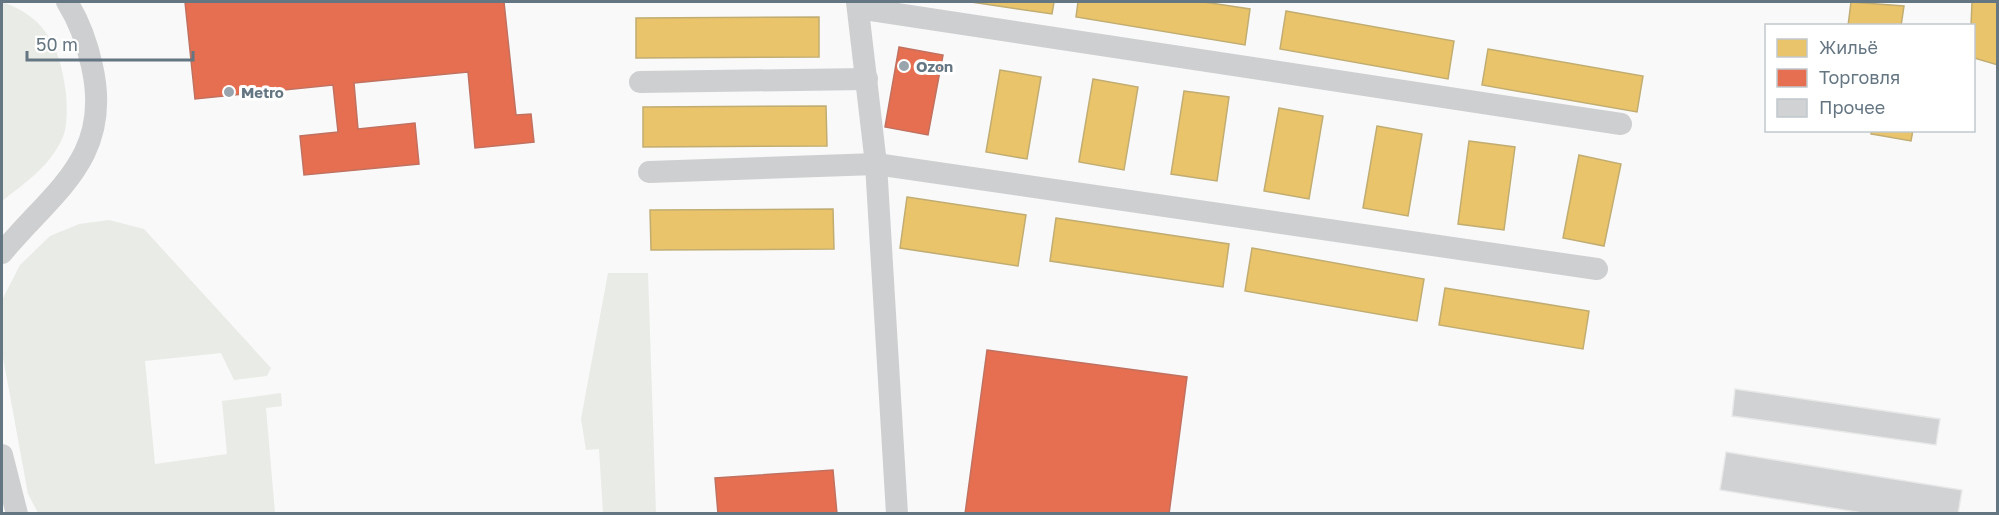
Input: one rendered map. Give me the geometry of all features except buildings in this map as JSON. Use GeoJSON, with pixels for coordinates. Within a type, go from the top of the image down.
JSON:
{"type":"FeatureCollection","features":[{"type":"Feature","properties":{"kind":"street"},"geometry":{"type":"LineString","coordinates":[[2,254],[72,175],[84,156],[93,134],[98,110],[94,74],[75,14],[67,2]]}},
{"type":"Feature","properties":{"kind":"street"},"geometry":{"type":"LineString","coordinates":[[897,513],[876,164],[858,5],[1622,124]]}},
{"type":"Feature","properties":{"kind":"street"},"geometry":{"type":"LineString","coordinates":[[640,82],[867,80]]}},
{"type":"Feature","properties":{"kind":"street"},"geometry":{"type":"LineString","coordinates":[[649,172],[876,164],[1597,269]]}},
{"type":"Feature","properties":{"kind":"street"},"geometry":{"type":"LineString","coordinates":[[2,232],[48,201]]}},
{"type":"Feature","properties":{"kind":"street"},"geometry":{"type":"LineString","coordinates":[[2,455],[17,513]]}},
{"type":"Feature","properties":{"kind":"shaded area"},"geometry":{"type":"Polygon","coordinates":[[[2,2],[30,17],[49,37],[64,78],[67,111],[64,134],[57,149],[36,174],[2,201],[2,2]]]}},
{"type":"Feature","properties":{"kind":"shaded area"},"geometry":{"type":"Polygon","coordinates":[[[109,220],[144,229],[271,368],[267,376],[234,380],[221,353],[145,361],[155,464],[227,454],[222,401],[281,393],[282,406],[266,408],[275,513],[38,513],[28,494],[2,352],[3,298],[20,265],[50,236],[79,224],[109,220]]]}},
{"type":"Feature","properties":{"kind":"shaded area"},"geometry":{"type":"Polygon","coordinates":[[[608,273],[648,273],[656,513],[603,513],[599,449],[586,450],[581,419],[608,273]]]}},
{"type":"Feature","properties":{"kind":"place","name":"Ozon"},"geometry":{"type":"Point","coordinates":[904,66]}},
{"type":"Feature","properties":{"kind":"place","name":"Metro"},"geometry":{"type":"Point","coordinates":[229,92]}}]}
